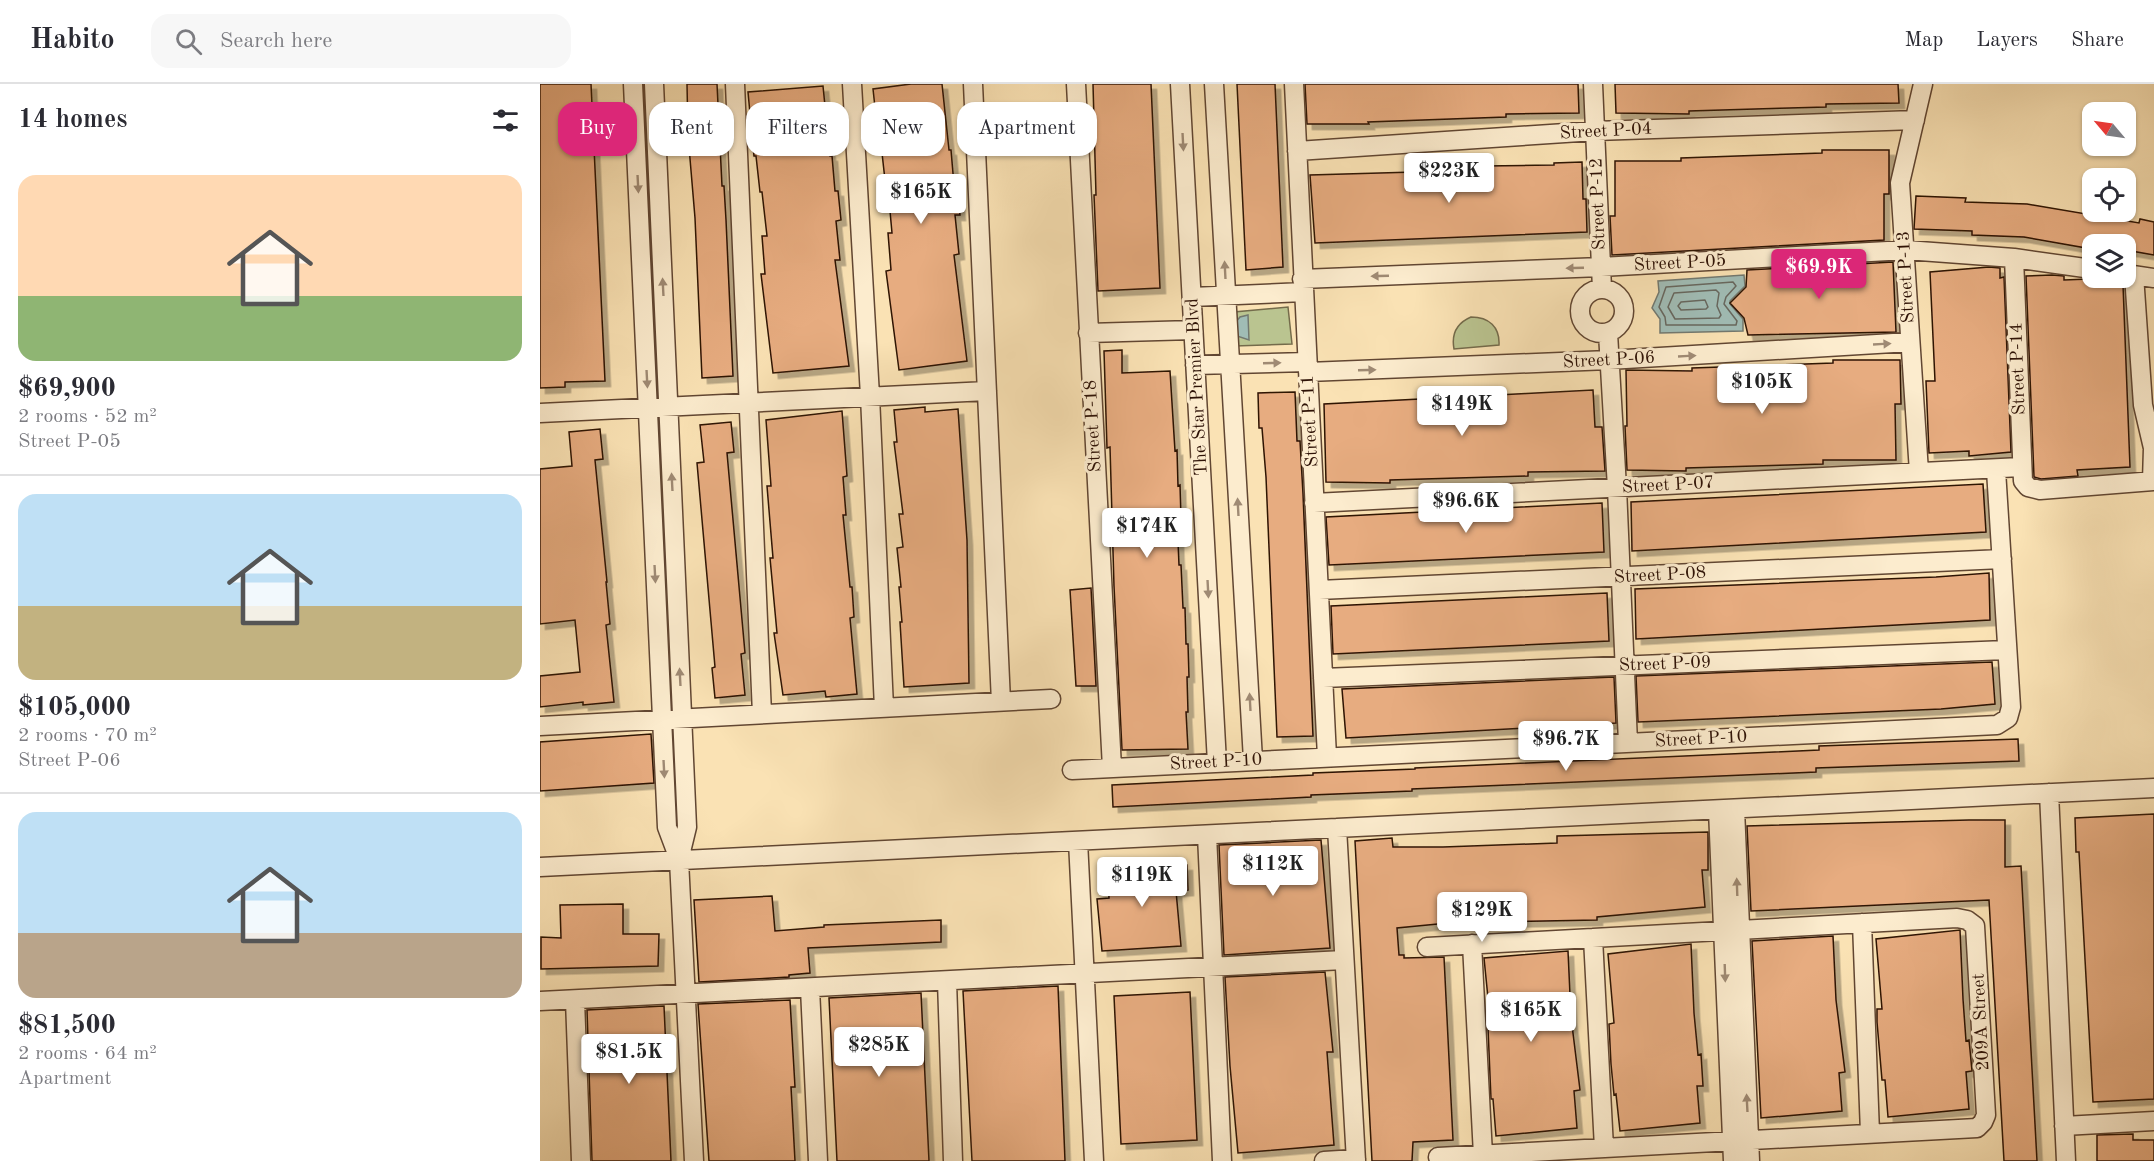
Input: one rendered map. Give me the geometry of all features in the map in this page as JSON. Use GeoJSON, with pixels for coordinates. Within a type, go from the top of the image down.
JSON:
{"type":"FeatureCollection","features":[{"type":"Feature","properties":{"kind":"street"},"geometry":{"type":"LineString","coordinates":[[633,84],[667,827],[679,860]]}},
{"type":"Feature","properties":{"kind":"street"},"geometry":{"type":"LineString","coordinates":[[654,84],[687,827],[679,860],[694,1161]]}},
{"type":"Feature","properties":{"kind":"street"},"geometry":{"type":"LineString","coordinates":[[735,84],[762,714]]}},
{"type":"Feature","properties":{"kind":"street"},"geometry":{"type":"LineString","coordinates":[[852,84],[870,396],[884,708]]}},
{"type":"Feature","properties":{"kind":"street"},"geometry":{"type":"LineString","coordinates":[[973,84],[1001,702]]}},
{"type":"Feature","properties":{"kind":"street","name":"Street P-18"},"geometry":{"type":"LineString","coordinates":[[1076,84],[1112,768]]}},
{"type":"Feature","properties":{"kind":"street","name":"The Star Premier Blvd"},"geometry":{"type":"LineString","coordinates":[[1180,84],[1218,763]]}},
{"type":"Feature","properties":{"kind":"street","name":"The Star Premier Blvd"},"geometry":{"type":"LineString","coordinates":[[1214,84],[1253,760]]}},
{"type":"Feature","properties":{"kind":"street","name":"Street P-11"},"geometry":{"type":"LineString","coordinates":[[1294,84],[1327,758]]}},
{"type":"Feature","properties":{"kind":"street","name":"Street P-12"},"geometry":{"type":"LineString","coordinates":[[1593,84],[1602,289]]}},
{"type":"Feature","properties":{"kind":"street","name":"Street P-13"},"geometry":{"type":"LineString","coordinates":[[1919,472],[1900,183],[1923,84]]}},
{"type":"Feature","properties":{"kind":"street","name":"Street P-04"},"geometry":{"type":"LineString","coordinates":[[1297,151],[1595,131],[1915,120]]}},
{"type":"Feature","properties":{"kind":"street","name":"Street P-05"},"geometry":{"type":"LineString","coordinates":[[1192,297],[1303,286],[1905,250],[2014,258],[2082,268]]}},
{"type":"Feature","properties":{"kind":"street","name":"Street P-14"},"geometry":{"type":"LineString","coordinates":[[2014,258],[2022,474]]}},
{"type":"Feature","properties":{"kind":"street"},"geometry":{"type":"LineString","coordinates":[[2136,276],[2154,278]]}},
{"type":"Feature","properties":{"kind":"street"},"geometry":{"type":"LineString","coordinates":[[2022,474],[2028,487],[2040,490],[2153,481],[2153,447],[2143,405],[2131,288]]}},
{"type":"Feature","properties":{"kind":"street"},"geometry":{"type":"LineString","coordinates":[[1602,289],[1612,291],[1620,298],[1624,308],[1623,319],[1617,328],[1608,333],[1597,333],[1587,328],[1581,320],[1580,309],[1583,299],[1591,291],[1602,289]]}},
{"type":"Feature","properties":{"kind":"street"},"geometry":{"type":"LineString","coordinates":[[1088,333],[1193,330]]}},
{"type":"Feature","properties":{"kind":"street"},"geometry":{"type":"LineString","coordinates":[[1608,333],[1628,743]]}},
{"type":"Feature","properties":{"kind":"street","name":"Street P-06"},"geometry":{"type":"LineString","coordinates":[[1196,365],[1308,367],[1609,360],[1910,342]]}},
{"type":"Feature","properties":{"kind":"street"},"geometry":{"type":"LineString","coordinates":[[540,413],[987,391]]}},
{"type":"Feature","properties":{"kind":"street","name":"Street P-07"},"geometry":{"type":"LineString","coordinates":[[1314,503],[1919,472],[1996,470],[2022,474]]}},
{"type":"Feature","properties":{"kind":"street","name":"Street P-10"},"geometry":{"type":"LineString","coordinates":[[1072,770],[1997,725],[2008,718],[2011,707],[1996,470]]}},
{"type":"Feature","properties":{"kind":"street","name":"Street P-08"},"geometry":{"type":"LineString","coordinates":[[1319,590],[2002,559]]}},
{"type":"Feature","properties":{"kind":"street","name":"Street P-09"},"geometry":{"type":"LineString","coordinates":[[1323,678],[2006,650]]}},
{"type":"Feature","properties":{"kind":"street"},"geometry":{"type":"LineString","coordinates":[[540,726],[1051,699]]}},
{"type":"Feature","properties":{"kind":"street"},"geometry":{"type":"LineString","coordinates":[[540,867],[2154,788]]}},
{"type":"Feature","properties":{"kind":"street"},"geometry":{"type":"LineString","coordinates":[[2049,793],[2066,1161]]}},
{"type":"Feature","properties":{"kind":"street"},"geometry":{"type":"LineString","coordinates":[[1726,809],[1740,1140],[1733,1161]]}},
{"type":"Feature","properties":{"kind":"street"},"geometry":{"type":"LineString","coordinates":[[1324,1161],[1356,1160],[1337,828]]}},
{"type":"Feature","properties":{"kind":"street"},"geometry":{"type":"LineString","coordinates":[[1207,834],[1222,1161]]}},
{"type":"Feature","properties":{"kind":"street"},"geometry":{"type":"LineString","coordinates":[[1078,841],[1094,1161]]}},
{"type":"Feature","properties":{"kind":"street","name":"209A Street"},"geometry":{"type":"LineString","coordinates":[[1427,947],[1957,918],[1967,920],[1975,926],[1986,1115],[1977,1128],[1438,1157]]}},
{"type":"Feature","properties":{"kind":"street"},"geometry":{"type":"LineString","coordinates":[[1862,923],[1870,1133]]}},
{"type":"Feature","properties":{"kind":"street"},"geometry":{"type":"LineString","coordinates":[[1593,938],[1604,1148]]}},
{"type":"Feature","properties":{"kind":"street"},"geometry":{"type":"LineString","coordinates":[[1472,944],[1483,1155]]}},
{"type":"Feature","properties":{"kind":"street"},"geometry":{"type":"LineString","coordinates":[[540,1001],[1344,960]]}},
{"type":"Feature","properties":{"kind":"street"},"geometry":{"type":"LineString","coordinates":[[947,981],[952,1161]]}},
{"type":"Feature","properties":{"kind":"street"},"geometry":{"type":"LineString","coordinates":[[810,988],[818,1161]]}},
{"type":"Feature","properties":{"kind":"street"},"geometry":{"type":"LineString","coordinates":[[575,999],[581,1161]]}},
{"type":"Feature","properties":{"kind":"street"},"geometry":{"type":"LineString","coordinates":[[2064,1126],[2154,1121]]}},
{"type":"Feature","properties":{"kind":"street"},"geometry":{"type":"LineString","coordinates":[[1740,1140],[1750,1161]]}},
{"type":"Feature","properties":{"kind":"green space"},"geometry":{"type":"Polygon","coordinates":[[[1288,307],[1292,344],[1235,346],[1234,312],[1288,307]]]}},
{"type":"Feature","properties":{"kind":"green space"},"geometry":{"type":"Polygon","coordinates":[[[1471,317],[1483,319],[1492,324],[1498,333],[1499,345],[1454,349],[1453,338],[1456,329],[1471,317]]]}},
{"type":"Feature","properties":{"kind":"water"},"geometry":{"type":"Polygon","coordinates":[[[1744,275],[1745,286],[1730,301],[1743,319],[1743,331],[1660,333],[1660,319],[1652,308],[1659,292],[1658,281],[1744,275]]]}},
{"type":"Feature","properties":{"kind":"water"},"geometry":{"type":"Polygon","coordinates":[[[1248,315],[1249,340],[1237,336],[1235,323],[1240,317],[1248,315]]]}},
{"type":"Feature","properties":{"kind":"building"},"geometry":{"type":"Polygon","coordinates":[[[540,84],[591,84],[592,102],[558,102],[558,156],[594,156],[605,381],[565,382],[565,387],[540,388],[540,84]]]}},
{"type":"Feature","properties":{"kind":"building"},"geometry":{"type":"Polygon","coordinates":[[[687,84],[717,84],[718,102],[687,102],[687,84]]]}},
{"type":"Feature","properties":{"kind":"building"},"geometry":{"type":"Polygon","coordinates":[[[911,84],[942,84],[944,102],[874,102],[873,89],[911,84]]]}},
{"type":"Feature","properties":{"kind":"building"},"geometry":{"type":"Polygon","coordinates":[[[1093,84],[1151,84],[1160,288],[1098,291],[1094,195],[1096,195],[1097,102],[1093,102],[1093,84]]]}},
{"type":"Feature","properties":{"kind":"building"},"geometry":{"type":"Polygon","coordinates":[[[1237,84],[1275,84],[1283,267],[1246,270],[1237,84]]]}},
{"type":"Feature","properties":{"kind":"building"},"geometry":{"type":"Polygon","coordinates":[[[1305,84],[1578,84],[1579,113],[1506,114],[1506,117],[1368,122],[1369,124],[1307,124],[1305,84]]]}},
{"type":"Feature","properties":{"kind":"building"},"geometry":{"type":"Polygon","coordinates":[[[1615,84],[1898,84],[1899,103],[1689,111],[1689,114],[1616,113],[1615,84]]]}},
{"type":"Feature","properties":{"kind":"building"},"geometry":{"type":"Polygon","coordinates":[[[823,86],[825,102],[749,102],[748,92],[823,86]]]}},
{"type":"Feature","properties":{"kind":"building"},"geometry":{"type":"Polygon","coordinates":[[[945,112],[960,215],[955,215],[959,254],[954,255],[967,361],[899,370],[886,271],[891,270],[888,233],[892,233],[888,189],[886,189],[882,156],[945,156],[945,112]]]}},
{"type":"Feature","properties":{"kind":"building"},"geometry":{"type":"Polygon","coordinates":[[[1822,150],[1889,150],[1889,194],[1884,194],[1884,240],[1612,255],[1610,216],[1615,216],[1615,161],[1681,161],[1681,158],[1822,153],[1822,150]]]}},
{"type":"Feature","properties":{"kind":"building"},"geometry":{"type":"Polygon","coordinates":[[[690,156],[721,156],[726,220],[733,376],[702,378],[695,218],[690,156]]]}},
{"type":"Feature","properties":{"kind":"building"},"geometry":{"type":"Polygon","coordinates":[[[756,156],[832,156],[835,191],[838,191],[841,220],[836,221],[840,260],[835,260],[849,366],[773,373],[761,274],[765,274],[762,236],[767,236],[762,192],[760,192],[756,156]]]}},
{"type":"Feature","properties":{"kind":"building"},"geometry":{"type":"Polygon","coordinates":[[[1582,162],[1587,232],[1315,243],[1310,175],[1450,171],[1484,169],[1483,166],[1554,165],[1554,163],[1582,162]]]}},
{"type":"Feature","properties":{"kind":"building"},"geometry":{"type":"Polygon","coordinates":[[[1916,196],[1966,198],[1965,202],[2027,204],[2082,213],[2082,222],[2139,223],[2140,219],[2154,222],[2154,255],[2136,252],[2136,234],[2082,234],[2082,247],[2024,237],[1972,235],[1972,231],[1914,229],[1916,196]]]}},
{"type":"Feature","properties":{"kind":"building"},"geometry":{"type":"Polygon","coordinates":[[[1893,262],[1896,332],[1748,335],[1744,318],[1730,303],[1746,287],[1747,270],[1893,262]]]}},
{"type":"Feature","properties":{"kind":"building"},"geometry":{"type":"Polygon","coordinates":[[[2000,268],[2000,278],[2004,277],[2011,452],[1969,456],[1969,451],[1929,453],[1926,381],[1935,381],[1930,272],[2000,268]]]}},
{"type":"Feature","properties":{"kind":"building"},"geometry":{"type":"Polygon","coordinates":[[[2052,275],[2064,276],[2064,280],[2082,279],[2082,288],[2123,288],[2130,467],[2077,470],[2078,476],[2041,479],[2034,477],[2026,276],[2052,275]]]}},
{"type":"Feature","properties":{"kind":"building"},"geometry":{"type":"Polygon","coordinates":[[[1122,350],[1122,373],[1170,371],[1178,486],[1180,485],[1181,518],[1177,518],[1179,565],[1181,565],[1183,608],[1185,608],[1186,644],[1188,644],[1188,712],[1186,712],[1188,749],[1122,750],[1104,351],[1122,350]]]}},
{"type":"Feature","properties":{"kind":"building"},"geometry":{"type":"Polygon","coordinates":[[[1833,360],[1900,360],[1901,404],[1895,404],[1896,460],[1823,460],[1823,464],[1686,468],[1686,471],[1627,470],[1626,370],[1692,371],[1692,368],[1833,363],[1833,360]]]}},
{"type":"Feature","properties":{"kind":"building"},"geometry":{"type":"Polygon","coordinates":[[[1593,390],[1595,427],[1602,427],[1605,471],[1528,472],[1528,476],[1390,480],[1390,483],[1326,482],[1324,404],[1593,390]]]}},
{"type":"Feature","properties":{"kind":"building"},"geometry":{"type":"Polygon","coordinates":[[[1295,392],[1297,441],[1300,441],[1303,494],[1313,736],[1277,737],[1266,477],[1262,428],[1259,428],[1258,393],[1295,392]]]}},
{"type":"Feature","properties":{"kind":"building"},"geometry":{"type":"Polygon","coordinates":[[[925,407],[925,412],[958,409],[967,540],[969,683],[904,687],[900,622],[902,622],[899,587],[901,587],[897,548],[903,547],[899,514],[903,514],[894,442],[897,442],[894,410],[925,407]]]}},
{"type":"Feature","properties":{"kind":"building"},"geometry":{"type":"Polygon","coordinates":[[[842,411],[847,476],[843,477],[846,515],[843,515],[850,587],[852,587],[854,617],[850,618],[857,694],[826,697],[825,691],[783,695],[774,633],[777,633],[770,558],[773,558],[767,486],[771,486],[766,420],[842,411]]]}},
{"type":"Feature","properties":{"kind":"building"},"geometry":{"type":"Polygon","coordinates":[[[731,422],[734,452],[727,453],[745,653],[741,654],[745,695],[715,698],[712,668],[715,667],[697,463],[704,462],[700,425],[731,422]]]}},
{"type":"Feature","properties":{"kind":"building"},"geometry":{"type":"Polygon","coordinates":[[[600,429],[603,459],[595,460],[607,582],[610,624],[606,625],[614,702],[583,705],[583,702],[540,707],[540,676],[580,672],[575,620],[540,624],[540,469],[572,466],[569,432],[600,429]]]}},
{"type":"Feature","properties":{"kind":"building"},"geometry":{"type":"Polygon","coordinates":[[[1983,484],[1986,532],[1632,551],[1631,502],[1983,484]]]}},
{"type":"Feature","properties":{"kind":"building"},"geometry":{"type":"Polygon","coordinates":[[[1602,503],[1604,552],[1329,565],[1326,517],[1602,503]]]}},
{"type":"Feature","properties":{"kind":"building"},"geometry":{"type":"Polygon","coordinates":[[[1989,573],[1990,620],[1636,639],[1635,589],[1989,573]]]}},
{"type":"Feature","properties":{"kind":"building"},"geometry":{"type":"Polygon","coordinates":[[[1091,588],[1096,686],[1076,686],[1070,590],[1091,588]]]}},
{"type":"Feature","properties":{"kind":"building"},"geometry":{"type":"Polygon","coordinates":[[[1607,593],[1609,641],[1333,654],[1331,606],[1607,593]]]}},
{"type":"Feature","properties":{"kind":"building"},"geometry":{"type":"Polygon","coordinates":[[[1992,662],[1995,704],[1941,709],[1638,722],[1636,676],[1992,662]]]}},
{"type":"Feature","properties":{"kind":"building"},"geometry":{"type":"Polygon","coordinates":[[[1614,677],[1616,723],[1346,738],[1342,689],[1614,677]]]}},
{"type":"Feature","properties":{"kind":"building"},"geometry":{"type":"Polygon","coordinates":[[[651,734],[654,783],[540,791],[540,742],[651,734]]]}},
{"type":"Feature","properties":{"kind":"building"},"geometry":{"type":"Polygon","coordinates":[[[2018,739],[2019,761],[1816,768],[1816,772],[1412,789],[1412,791],[1113,807],[1112,785],[1313,775],[1313,773],[1819,750],[1819,746],[2018,739]]]}},
{"type":"Feature","properties":{"kind":"building"},"geometry":{"type":"Polygon","coordinates":[[[2154,814],[2154,1099],[2093,1102],[2079,852],[2076,852],[2075,818],[2154,814]]]}},
{"type":"Feature","properties":{"kind":"building"},"geometry":{"type":"Polygon","coordinates":[[[2005,820],[2005,867],[2021,866],[2037,1161],[2004,1161],[1989,900],[1751,911],[1747,826],[2005,820]]]}},
{"type":"Feature","properties":{"kind":"building"},"geometry":{"type":"Polygon","coordinates":[[[1708,832],[1708,870],[1702,870],[1705,907],[1597,917],[1597,920],[1489,922],[1489,919],[1397,928],[1399,955],[1404,955],[1404,958],[1444,957],[1453,1140],[1413,1142],[1412,1161],[1372,1161],[1355,841],[1392,838],[1393,847],[1443,847],[1557,843],[1557,836],[1708,832]]]}},
{"type":"Feature","properties":{"kind":"building"},"geometry":{"type":"Polygon","coordinates":[[[1321,840],[1330,948],[1224,955],[1219,845],[1321,840]]]}},
{"type":"Feature","properties":{"kind":"building"},"geometry":{"type":"Polygon","coordinates":[[[1187,865],[1188,890],[1176,891],[1181,946],[1102,951],[1097,899],[1109,898],[1108,870],[1187,865]]]}},
{"type":"Feature","properties":{"kind":"building"},"geometry":{"type":"Polygon","coordinates":[[[772,896],[775,931],[824,927],[824,925],[941,920],[941,942],[808,948],[810,973],[789,975],[789,977],[699,982],[694,900],[772,896]]]}},
{"type":"Feature","properties":{"kind":"building"},"geometry":{"type":"Polygon","coordinates":[[[623,904],[623,934],[659,934],[658,966],[541,969],[541,937],[561,938],[560,905],[623,904]]]}},
{"type":"Feature","properties":{"kind":"building"},"geometry":{"type":"Polygon","coordinates":[[[1960,930],[1966,1041],[1969,1040],[1972,1071],[1966,1072],[1969,1109],[1888,1117],[1877,1022],[1877,1009],[1882,1009],[1876,939],[1960,930]]]}},
{"type":"Feature","properties":{"kind":"building"},"geometry":{"type":"Polygon","coordinates":[[[1833,936],[1836,1000],[1845,1072],[1839,1073],[1842,1111],[1761,1118],[1752,941],[1833,936]]]}},
{"type":"Feature","properties":{"kind":"building"},"geometry":{"type":"Polygon","coordinates":[[[1691,944],[1694,1013],[1698,1055],[1701,1054],[1703,1086],[1697,1086],[1700,1123],[1620,1131],[1611,1064],[1609,1024],[1614,1023],[1608,954],[1691,944]]]}},
{"type":"Feature","properties":{"kind":"building"},"geometry":{"type":"Polygon","coordinates":[[[1568,951],[1571,1017],[1580,1090],[1574,1091],[1577,1128],[1496,1136],[1493,1099],[1491,1099],[1488,1028],[1491,1028],[1484,958],[1568,951]]]}},
{"type":"Feature","properties":{"kind":"building"},"geometry":{"type":"Polygon","coordinates":[[[1325,972],[1333,1052],[1327,1052],[1334,1145],[1238,1153],[1225,977],[1325,972]]]}},
{"type":"Feature","properties":{"kind":"building"},"geometry":{"type":"Polygon","coordinates":[[[1058,986],[1065,1161],[972,1161],[963,991],[1058,986]]]}},
{"type":"Feature","properties":{"kind":"building"},"geometry":{"type":"Polygon","coordinates":[[[1190,992],[1197,1140],[1121,1144],[1114,996],[1190,992]]]}},
{"type":"Feature","properties":{"kind":"building"},"geometry":{"type":"Polygon","coordinates":[[[921,993],[929,1161],[837,1161],[829,998],[921,993]]]}},
{"type":"Feature","properties":{"kind":"building"},"geometry":{"type":"Polygon","coordinates":[[[790,1000],[795,1087],[791,1087],[795,1161],[709,1161],[698,1004],[790,1000]]]}},
{"type":"Feature","properties":{"kind":"building"},"geometry":{"type":"Polygon","coordinates":[[[664,1006],[671,1161],[592,1161],[587,1010],[664,1006]]]}},
{"type":"Feature","properties":{"kind":"building"},"geometry":{"type":"Polygon","coordinates":[[[2133,1134],[2133,1140],[2154,1140],[2154,1161],[2097,1161],[2097,1135],[2133,1134]]]}}]}
